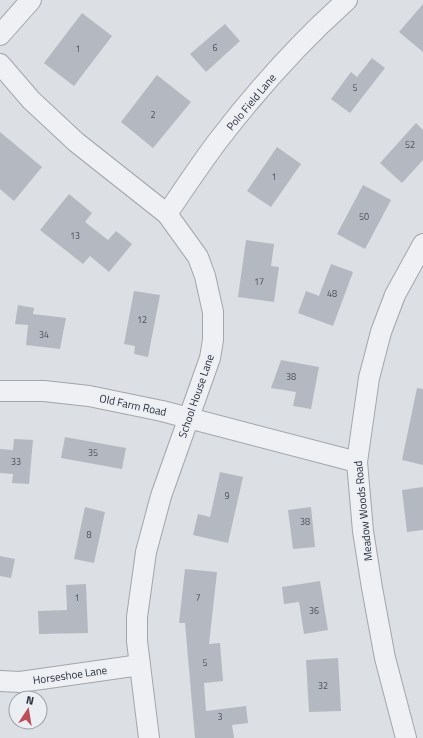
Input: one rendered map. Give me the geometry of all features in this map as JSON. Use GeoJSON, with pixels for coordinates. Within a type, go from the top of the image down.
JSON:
{"type":"FeatureCollection","features":[{"type":"Feature","properties":{"kind":"street"},"geometry":{"type":"LineString","coordinates":[[0,35],[31,0]]}},
{"type":"Feature","properties":{"kind":"street","name":"Polo Field Lane"},"geometry":{"type":"LineString","coordinates":[[167,214],[217,142],[259,90],[329,16],[347,0]]}},
{"type":"Feature","properties":{"kind":"street","name":"School House Lane"},"geometry":{"type":"LineString","coordinates":[[0,64],[31,100],[76,142],[167,214],[198,257],[205,276],[213,312],[213,340],[210,358],[161,496],[146,552],[136,617],[148,738]]}},
{"type":"Feature","properties":{"kind":"street","name":"Meadow Woods Road"},"geometry":{"type":"LineString","coordinates":[[406,738],[385,658],[372,588],[363,531],[357,462],[369,378],[382,332],[395,295],[423,244]]}},
{"type":"Feature","properties":{"kind":"street","name":"Old Farm Road"},"geometry":{"type":"LineString","coordinates":[[0,391],[44,391],[89,396],[162,410],[357,462]]}},
{"type":"Feature","properties":{"kind":"street","name":"Horseshoe Lane"},"geometry":{"type":"LineString","coordinates":[[0,681],[20,682],[140,665]]}},
{"type":"Feature","properties":{"kind":"building"},"geometry":{"type":"Polygon","coordinates":[[[423,4],[423,52],[399,32],[423,4]]]}},
{"type":"Feature","properties":{"kind":"building"},"geometry":{"type":"Polygon","coordinates":[[[82,13],[112,36],[74,86],[44,63],[82,13]]]}},
{"type":"Feature","properties":{"kind":"building"},"geometry":{"type":"Polygon","coordinates":[[[225,24],[240,41],[206,72],[190,54],[225,24]]]}},
{"type":"Feature","properties":{"kind":"building"},"geometry":{"type":"Polygon","coordinates":[[[372,58],[385,68],[350,113],[331,99],[351,72],[357,77],[372,58]]]}},
{"type":"Feature","properties":{"kind":"building"},"geometry":{"type":"Polygon","coordinates":[[[157,75],[191,102],[153,148],[121,122],[157,75]]]}},
{"type":"Feature","properties":{"kind":"building"},"geometry":{"type":"Polygon","coordinates":[[[416,123],[423,130],[423,160],[402,183],[380,163],[416,123]]]}},
{"type":"Feature","properties":{"kind":"building"},"geometry":{"type":"Polygon","coordinates":[[[0,132],[42,167],[14,201],[0,189],[0,132]]]}},
{"type":"Feature","properties":{"kind":"building"},"geometry":{"type":"Polygon","coordinates":[[[277,147],[301,164],[271,207],[247,191],[277,147]]]}},
{"type":"Feature","properties":{"kind":"building"},"geometry":{"type":"Polygon","coordinates":[[[363,185],[391,200],[365,249],[337,234],[363,185]]]}},
{"type":"Feature","properties":{"kind":"building"},"geometry":{"type":"Polygon","coordinates":[[[69,194],[92,213],[85,222],[108,240],[116,231],[132,244],[109,272],[90,256],[83,264],[40,230],[69,194]]]}},
{"type":"Feature","properties":{"kind":"building"},"geometry":{"type":"Polygon","coordinates":[[[246,240],[274,244],[271,266],[279,267],[274,302],[238,297],[246,240]]]}},
{"type":"Feature","properties":{"kind":"building"},"geometry":{"type":"Polygon","coordinates":[[[331,264],[353,272],[333,326],[298,313],[306,291],[319,296],[331,264]]]}},
{"type":"Feature","properties":{"kind":"building"},"geometry":{"type":"Polygon","coordinates":[[[134,291],[160,295],[148,357],[134,354],[135,346],[124,344],[134,291]]]}},
{"type":"Feature","properties":{"kind":"building"},"geometry":{"type":"Polygon","coordinates":[[[18,305],[34,308],[33,314],[66,318],[60,349],[26,345],[28,325],[15,324],[18,305]]]}},
{"type":"Feature","properties":{"kind":"building"},"geometry":{"type":"Polygon","coordinates":[[[281,360],[319,367],[311,409],[293,406],[296,392],[271,388],[281,360]]]}},
{"type":"Feature","properties":{"kind":"building"},"geometry":{"type":"Polygon","coordinates":[[[417,388],[423,389],[423,465],[402,460],[417,388]]]}},
{"type":"Feature","properties":{"kind":"building"},"geometry":{"type":"Polygon","coordinates":[[[65,437],[126,448],[122,469],[61,458],[65,437]]]}},
{"type":"Feature","properties":{"kind":"building"},"geometry":{"type":"Polygon","coordinates":[[[14,439],[33,440],[29,484],[12,483],[13,474],[0,473],[0,449],[13,450],[14,439]]]}},
{"type":"Feature","properties":{"kind":"building"},"geometry":{"type":"Polygon","coordinates":[[[220,472],[243,477],[228,543],[193,535],[198,514],[210,517],[220,472]]]}},
{"type":"Feature","properties":{"kind":"building"},"geometry":{"type":"Polygon","coordinates":[[[423,487],[423,530],[407,532],[402,490],[423,487]]]}},
{"type":"Feature","properties":{"kind":"building"},"geometry":{"type":"Polygon","coordinates":[[[85,507],[105,512],[94,563],[74,559],[85,507]]]}},
{"type":"Feature","properties":{"kind":"building"},"geometry":{"type":"Polygon","coordinates":[[[311,507],[315,547],[293,549],[288,510],[311,507]]]}},
{"type":"Feature","properties":{"kind":"building"},"geometry":{"type":"Polygon","coordinates":[[[0,556],[15,559],[11,578],[0,576],[0,556]]]}},
{"type":"Feature","properties":{"kind":"building"},"geometry":{"type":"Polygon","coordinates":[[[185,569],[217,572],[209,644],[220,643],[223,681],[204,683],[206,711],[246,706],[248,723],[232,725],[234,738],[195,738],[185,623],[179,623],[185,569]]]}},
{"type":"Feature","properties":{"kind":"building"},"geometry":{"type":"Polygon","coordinates":[[[320,581],[328,630],[304,634],[299,602],[284,604],[282,587],[320,581]]]}},
{"type":"Feature","properties":{"kind":"building"},"geometry":{"type":"Polygon","coordinates":[[[86,584],[88,633],[39,634],[38,611],[67,610],[66,585],[86,584]]]}},
{"type":"Feature","properties":{"kind":"building"},"geometry":{"type":"Polygon","coordinates":[[[338,658],[341,711],[309,712],[306,660],[338,658]]]}}]}
